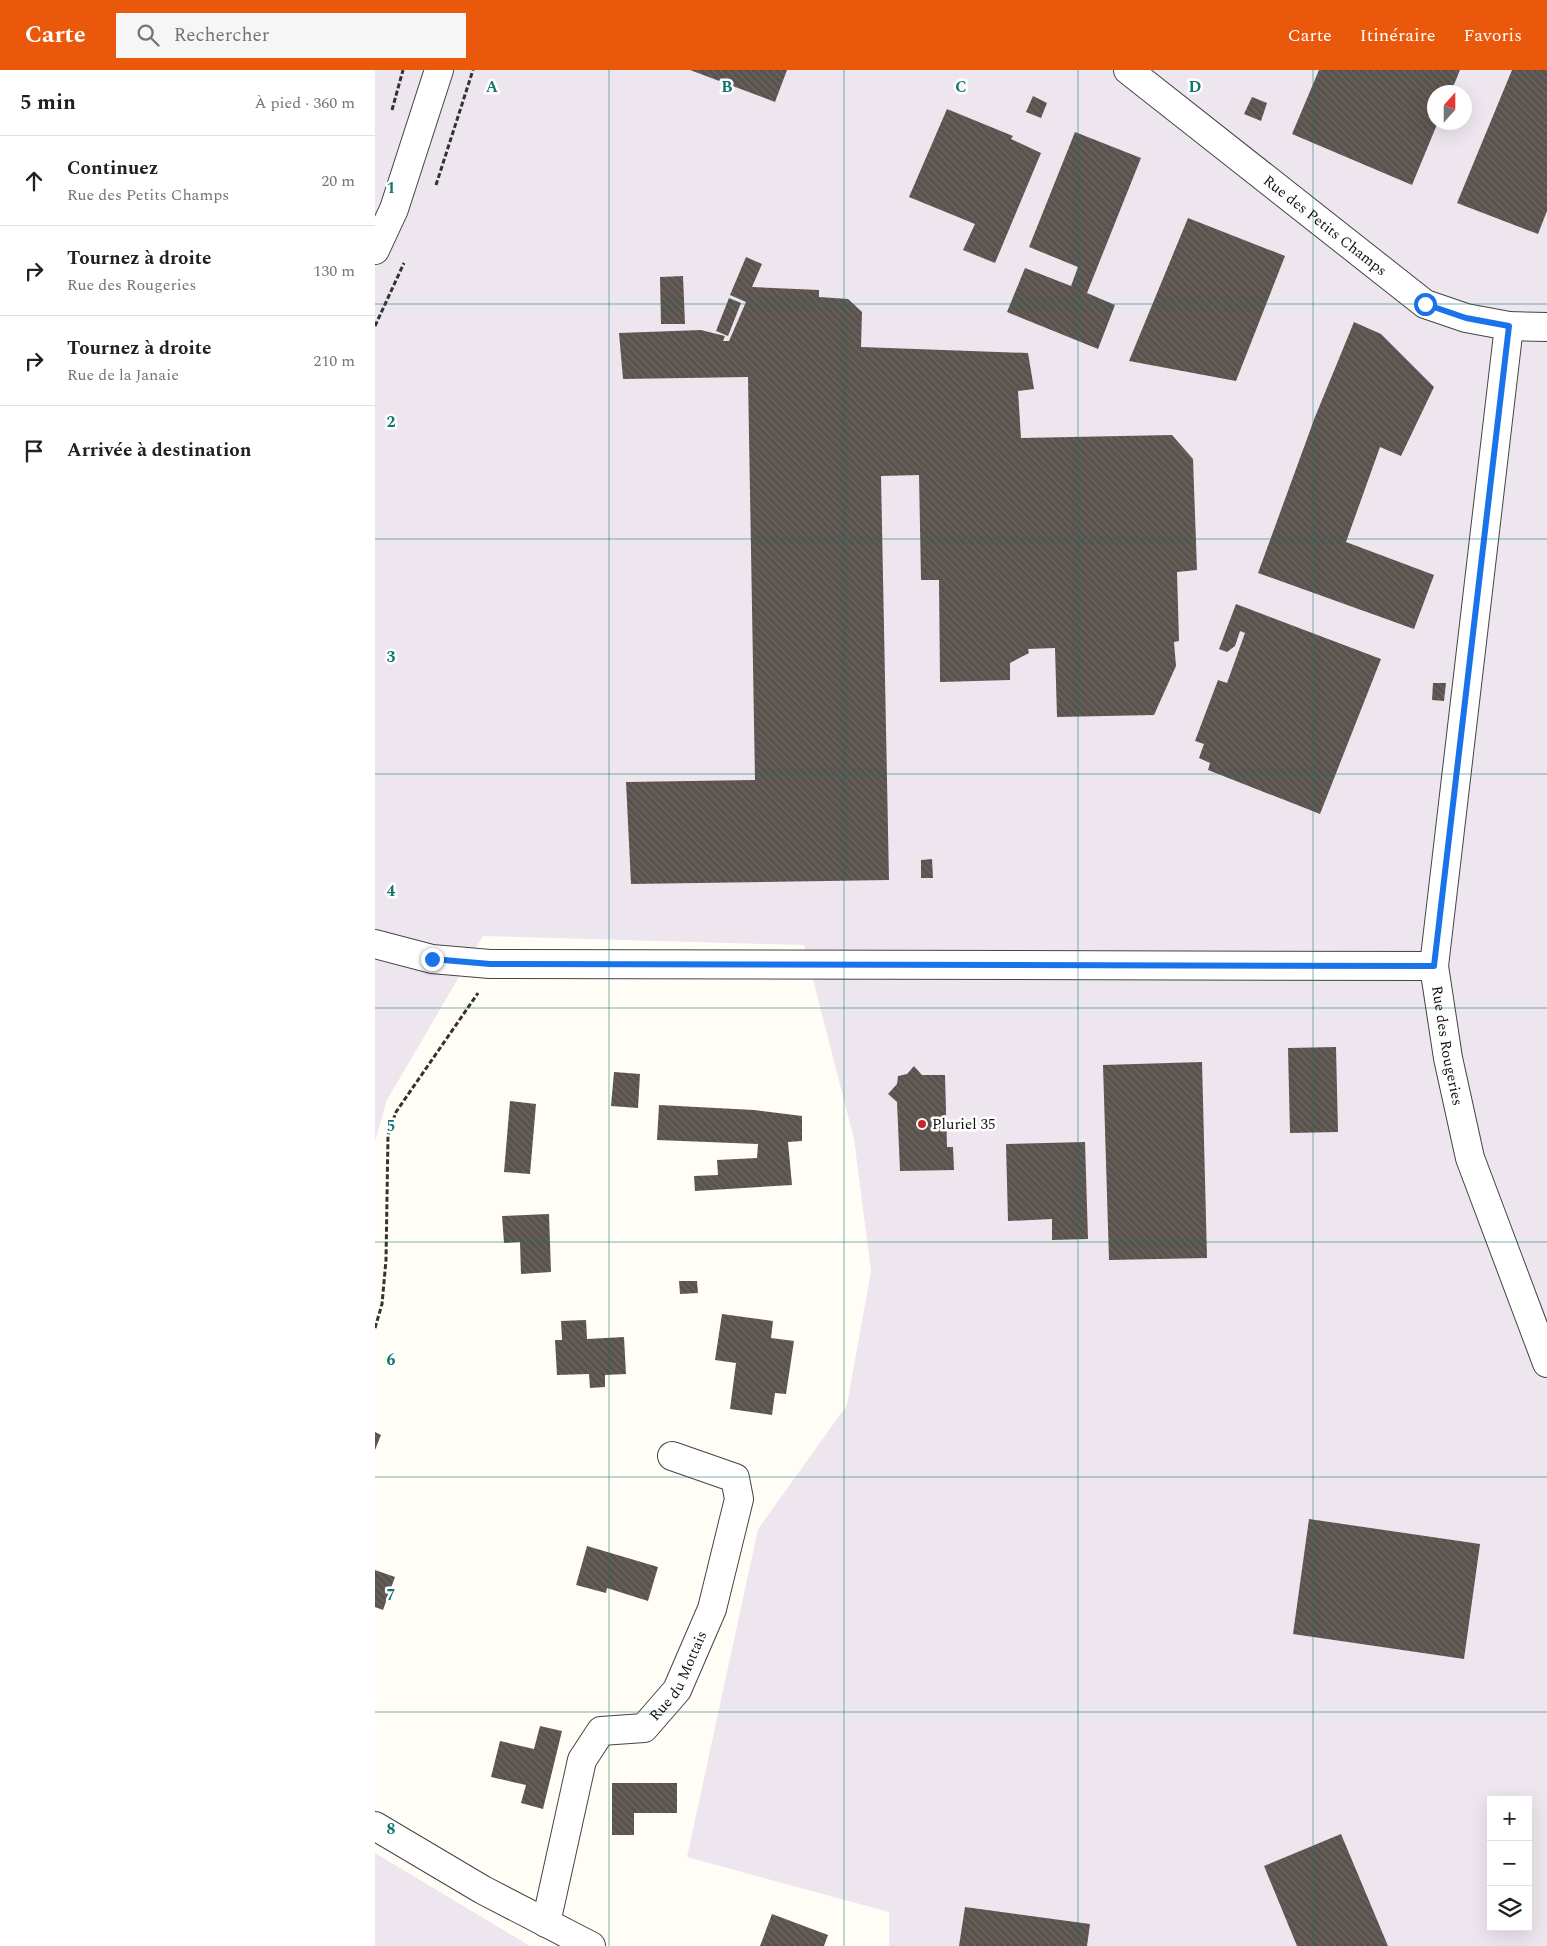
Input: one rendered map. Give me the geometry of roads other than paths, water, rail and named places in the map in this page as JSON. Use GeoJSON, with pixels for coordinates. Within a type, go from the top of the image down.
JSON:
{"type":"FeatureCollection","features":[{"type":"Feature","properties":{"kind":"street"},"geometry":{"type":"LineString","coordinates":[[375,250],[394,209],[439,70]]}},
{"type":"Feature","properties":{"kind":"street","name":"Rue des Petits Champs"},"geometry":{"type":"LineString","coordinates":[[1128,70],[1425,304],[1466,318],[1509,326],[1547,327]]}},
{"type":"Feature","properties":{"kind":"street","name":"Rue des Rougeries"},"geometry":{"type":"LineString","coordinates":[[1509,326],[1434,966],[1448,1058],[1471,1158],[1547,1363]]}},
{"type":"Feature","properties":{"kind":"street"},"geometry":{"type":"LineString","coordinates":[[375,944],[432,959],[490,964],[1434,966]]}},
{"type":"Feature","properties":{"kind":"street","name":"Rue du Mottais"},"geometry":{"type":"LineString","coordinates":[[546,1923],[582,1760],[601,1732],[645,1728],[677,1690],[712,1609],[739,1499],[735,1478],[672,1456]]}},
{"type":"Feature","properties":{"kind":"street"},"geometry":{"type":"LineString","coordinates":[[375,1826],[483,1890],[591,1946]]}},
{"type":"Feature","properties":{"kind":"place","name":"Pluriel 35"},"geometry":{"type":"Point","coordinates":[922,1124]}}]}
